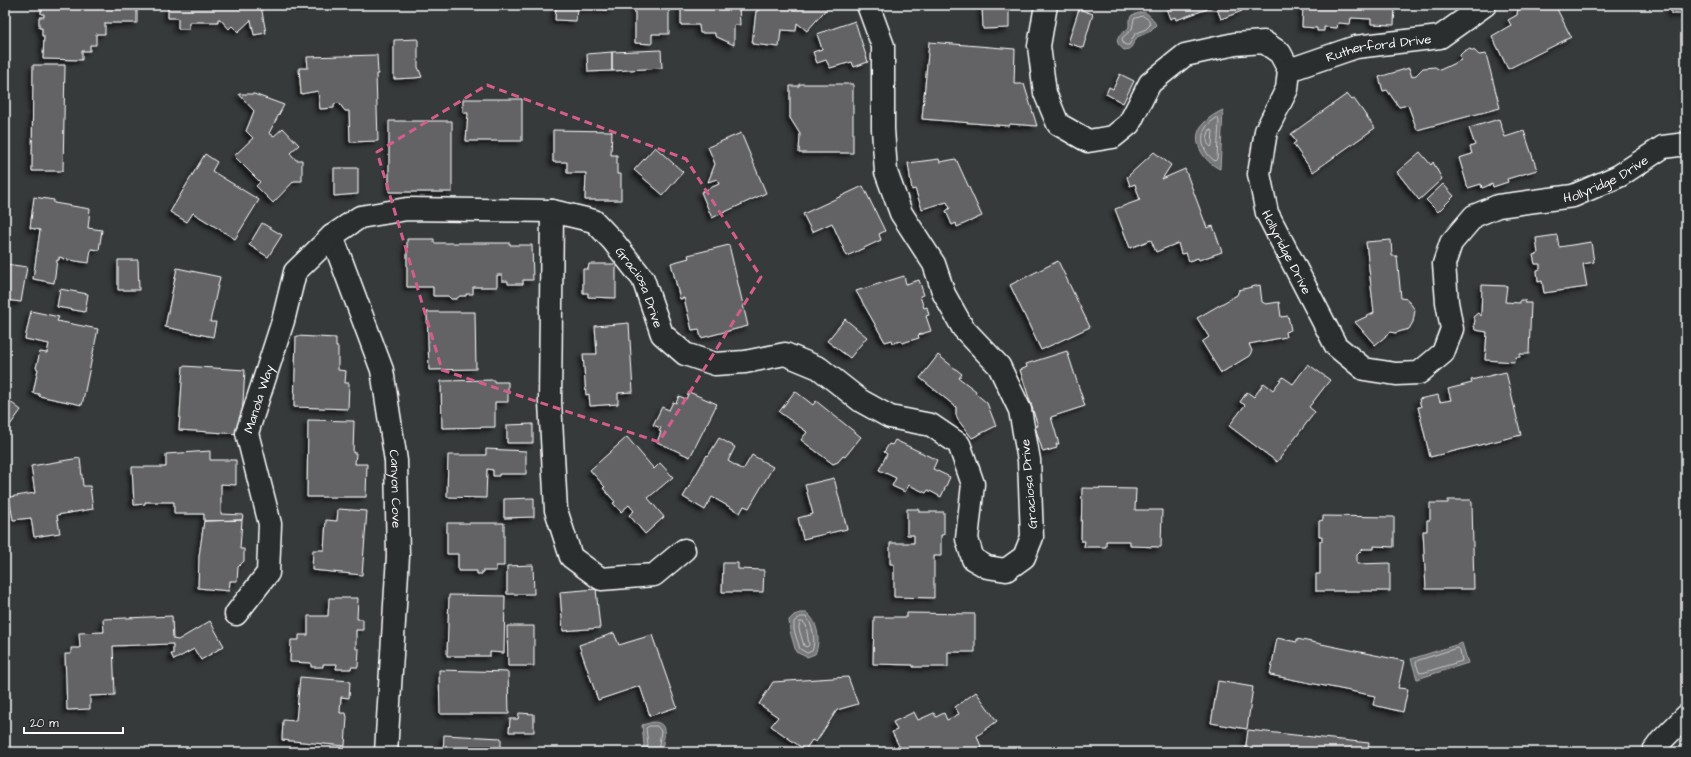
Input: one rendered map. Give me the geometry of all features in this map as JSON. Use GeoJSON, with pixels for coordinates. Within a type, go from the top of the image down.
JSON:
{"type":"FeatureCollection","features":[{"type":"Feature","properties":{"kind":"street","name":"Graciosa Drive"},"geometry":{"type":"LineString","coordinates":[[332,236],[360,217],[407,209],[552,210],[594,221],[613,241],[643,279],[662,334],[685,354],[715,364],[745,362],[785,354],[819,368],[861,401],[890,418],[931,425],[959,444],[973,484],[967,539],[973,559],[987,567],[1006,570],[1024,557],[1032,537],[1029,460],[1020,410],[999,366],[963,328],[944,294],[934,264],[901,213],[886,172],[882,129],[882,46],[868,5]]}},
{"type":"Feature","properties":{"kind":"street"},"geometry":{"type":"LineString","coordinates":[[1046,5],[1039,46],[1045,93],[1058,124],[1088,141],[1113,136],[1129,124],[1150,83],[1185,55],[1235,44],[1264,42],[1280,53],[1289,70]]}},
{"type":"Feature","properties":{"kind":"street","name":"Rutherford Drive"},"geometry":{"type":"LineString","coordinates":[[1289,70],[1356,47],[1440,37],[1485,5]]}},
{"type":"Feature","properties":{"kind":"street","name":"Hollyridge Drive"},"geometry":{"type":"LineString","coordinates":[[1289,70],[1287,89],[1266,131],[1259,174],[1266,213],[1336,346],[1364,369],[1396,374],[1419,373],[1443,353],[1452,329],[1447,302],[1444,264],[1451,243],[1474,216],[1498,206],[1573,196],[1619,176],[1663,148],[1686,144]]}},
{"type":"Feature","properties":{"kind":"street"},"geometry":{"type":"LineString","coordinates":[[552,210],[550,402],[556,510],[570,557],[601,579],[654,575],[684,550]]}},
{"type":"Feature","properties":{"kind":"street","name":"Manola Way"},"geometry":{"type":"LineString","coordinates":[[236,614],[268,573],[270,524],[247,434],[283,321],[295,272],[332,236]]}},
{"type":"Feature","properties":{"kind":"street","name":"Canyon Cove"},"geometry":{"type":"LineString","coordinates":[[332,236],[382,370],[396,461],[398,556],[386,752]]}},
{"type":"Feature","properties":{"kind":"street"},"geometry":{"type":"LineString","coordinates":[[1653,752],[1661,741],[1686,716]]}},
{"type":"Feature","properties":{"kind":"highlighted area"},"geometry":{"type":"Polygon","coordinates":[[[487,85],[686,159],[761,277],[659,442],[442,370],[377,152],[487,85]]]}},
{"type":"Feature","properties":{"kind":"water"},"geometry":{"type":"Polygon","coordinates":[[[1143,12],[1151,17],[1156,25],[1149,32],[1137,37],[1130,49],[1124,50],[1117,40],[1129,27],[1129,20],[1132,15],[1143,12]]]}},
{"type":"Feature","properties":{"kind":"water"},"geometry":{"type":"Polygon","coordinates":[[[1223,110],[1220,169],[1214,166],[1204,156],[1200,150],[1198,137],[1199,130],[1203,124],[1212,116],[1223,110]]]}},
{"type":"Feature","properties":{"kind":"water"},"geometry":{"type":"Polygon","coordinates":[[[807,613],[814,621],[818,638],[815,654],[807,657],[796,652],[790,631],[789,620],[794,615],[807,613]]]}},
{"type":"Feature","properties":{"kind":"water"},"geometry":{"type":"Polygon","coordinates":[[[1462,643],[1468,663],[1417,679],[1411,659],[1462,643]]]}},
{"type":"Feature","properties":{"kind":"water"},"geometry":{"type":"Polygon","coordinates":[[[653,722],[659,723],[664,729],[662,752],[642,752],[644,745],[642,725],[653,722]]]}},
{"type":"Feature","properties":{"kind":"building"},"geometry":{"type":"Polygon","coordinates":[[[41,5],[137,5],[137,23],[105,23],[105,34],[96,34],[96,45],[90,45],[90,51],[82,51],[82,60],[43,59],[44,36],[42,36],[42,28],[39,28],[39,17],[44,17],[44,14],[41,14],[41,5]]]}},
{"type":"Feature","properties":{"kind":"building"},"geometry":{"type":"Polygon","coordinates":[[[168,5],[261,6],[266,33],[254,35],[251,20],[238,32],[232,26],[229,29],[220,19],[218,19],[218,22],[189,22],[189,29],[178,29],[178,18],[168,18],[168,5]]]}},
{"type":"Feature","properties":{"kind":"building"},"geometry":{"type":"Polygon","coordinates":[[[554,5],[612,5],[612,10],[577,8],[576,21],[555,20],[556,7],[554,5]]]}},
{"type":"Feature","properties":{"kind":"building"},"geometry":{"type":"Polygon","coordinates":[[[635,5],[669,5],[669,34],[652,34],[652,44],[635,43],[635,5]]]}},
{"type":"Feature","properties":{"kind":"building"},"geometry":{"type":"Polygon","coordinates":[[[681,5],[739,5],[740,25],[734,25],[734,45],[715,36],[715,33],[700,33],[699,25],[681,25],[681,5]]]}},
{"type":"Feature","properties":{"kind":"building"},"geometry":{"type":"Polygon","coordinates":[[[759,5],[830,5],[807,31],[797,23],[796,31],[781,30],[779,47],[752,44],[756,11],[758,11],[759,5]]]}},
{"type":"Feature","properties":{"kind":"building"},"geometry":{"type":"Polygon","coordinates":[[[982,5],[1011,5],[1012,9],[1009,10],[1009,28],[983,29],[982,5]]]}},
{"type":"Feature","properties":{"kind":"building"},"geometry":{"type":"Polygon","coordinates":[[[1165,5],[1240,5],[1242,11],[1221,19],[1216,6],[1176,20],[1175,17],[1170,19],[1165,5]]]}},
{"type":"Feature","properties":{"kind":"building"},"geometry":{"type":"Polygon","coordinates":[[[1303,5],[1395,5],[1394,25],[1371,24],[1371,19],[1351,18],[1350,24],[1338,23],[1337,28],[1324,27],[1324,31],[1317,31],[1317,28],[1302,27],[1303,5]]]}},
{"type":"Feature","properties":{"kind":"building"},"geometry":{"type":"Polygon","coordinates":[[[1521,5],[1555,5],[1571,37],[1508,69],[1492,36],[1511,25],[1508,20],[1517,15],[1518,8],[1521,5]]]}},
{"type":"Feature","properties":{"kind":"building"},"geometry":{"type":"Polygon","coordinates":[[[1671,5],[1686,5],[1686,14],[1671,14],[1671,5]]]}},
{"type":"Feature","properties":{"kind":"building"},"geometry":{"type":"Polygon","coordinates":[[[1079,9],[1093,14],[1083,48],[1068,43],[1079,9]]]}},
{"type":"Feature","properties":{"kind":"building"},"geometry":{"type":"Polygon","coordinates":[[[855,21],[868,62],[854,67],[852,62],[830,68],[826,60],[817,63],[813,52],[822,49],[817,34],[855,21]]]}},
{"type":"Feature","properties":{"kind":"building"},"geometry":{"type":"Polygon","coordinates":[[[418,39],[418,67],[422,77],[394,79],[394,40],[418,39]]]}},
{"type":"Feature","properties":{"kind":"building"},"geometry":{"type":"Polygon","coordinates":[[[929,42],[1015,49],[1014,84],[1024,84],[1037,126],[1010,124],[1009,126],[922,119],[929,42]]]}},
{"type":"Feature","properties":{"kind":"building"},"geometry":{"type":"Polygon","coordinates":[[[1469,49],[1475,51],[1479,55],[1486,54],[1500,108],[1417,130],[1408,105],[1399,107],[1387,90],[1383,91],[1379,77],[1409,68],[1412,77],[1423,68],[1435,67],[1440,70],[1461,60],[1460,55],[1469,49]]]}},
{"type":"Feature","properties":{"kind":"building"},"geometry":{"type":"Polygon","coordinates":[[[661,50],[662,68],[612,71],[612,52],[661,50]]]}},
{"type":"Feature","properties":{"kind":"building"},"geometry":{"type":"Polygon","coordinates":[[[612,52],[612,71],[588,72],[587,54],[612,52]]]}},
{"type":"Feature","properties":{"kind":"building"},"geometry":{"type":"Polygon","coordinates":[[[377,55],[378,74],[376,74],[378,141],[350,142],[349,111],[345,111],[339,103],[334,104],[334,108],[320,109],[318,91],[301,94],[299,68],[308,68],[307,57],[377,55]]]}},
{"type":"Feature","properties":{"kind":"building"},"geometry":{"type":"Polygon","coordinates":[[[1685,59],[1686,59],[1686,109],[1685,59]]]}},
{"type":"Feature","properties":{"kind":"building"},"geometry":{"type":"Polygon","coordinates":[[[33,65],[65,65],[63,171],[32,171],[33,65]]]}},
{"type":"Feature","properties":{"kind":"building"},"geometry":{"type":"Polygon","coordinates":[[[1120,74],[1134,81],[1123,103],[1106,94],[1109,87],[1113,89],[1120,74]]]}},
{"type":"Feature","properties":{"kind":"building"},"geometry":{"type":"Polygon","coordinates":[[[799,84],[853,84],[853,153],[799,153],[800,134],[790,118],[790,86],[799,86],[799,84]]]}},
{"type":"Feature","properties":{"kind":"building"},"geometry":{"type":"Polygon","coordinates":[[[239,94],[254,94],[284,105],[269,133],[274,136],[283,128],[299,145],[290,153],[296,160],[302,160],[302,181],[294,181],[273,203],[256,186],[260,182],[234,156],[253,138],[246,131],[254,111],[239,94]]]}},
{"type":"Feature","properties":{"kind":"building"},"geometry":{"type":"Polygon","coordinates":[[[1347,94],[1352,100],[1354,99],[1375,128],[1313,172],[1293,144],[1296,142],[1291,134],[1347,94]]]}},
{"type":"Feature","properties":{"kind":"building"},"geometry":{"type":"Polygon","coordinates":[[[463,99],[522,99],[522,141],[466,141],[468,113],[463,113],[463,99]]]}},
{"type":"Feature","properties":{"kind":"building"},"geometry":{"type":"Polygon","coordinates":[[[1499,119],[1505,137],[1524,131],[1537,170],[1507,179],[1508,182],[1493,187],[1492,184],[1482,188],[1481,184],[1468,188],[1459,158],[1472,154],[1470,147],[1475,145],[1469,128],[1499,119]]]}},
{"type":"Feature","properties":{"kind":"building"},"geometry":{"type":"Polygon","coordinates":[[[389,121],[452,121],[452,192],[389,192],[389,121]]]}},
{"type":"Feature","properties":{"kind":"building"},"geometry":{"type":"Polygon","coordinates":[[[553,130],[612,131],[611,155],[617,155],[617,174],[621,174],[621,200],[585,200],[586,173],[567,173],[567,162],[553,162],[553,130]]]}},
{"type":"Feature","properties":{"kind":"building"},"geometry":{"type":"Polygon","coordinates":[[[741,133],[766,193],[712,218],[701,192],[719,184],[717,179],[708,182],[715,164],[708,147],[741,133]]]}},
{"type":"Feature","properties":{"kind":"building"},"geometry":{"type":"Polygon","coordinates":[[[655,147],[683,172],[663,195],[634,170],[655,147]]]}},
{"type":"Feature","properties":{"kind":"building"},"geometry":{"type":"Polygon","coordinates":[[[1154,152],[1171,165],[1162,179],[1185,169],[1207,228],[1213,226],[1222,252],[1199,260],[1198,258],[1189,261],[1186,253],[1181,254],[1178,243],[1156,252],[1151,240],[1130,248],[1115,209],[1140,200],[1135,184],[1130,186],[1127,177],[1154,152]]]}},
{"type":"Feature","properties":{"kind":"building"},"geometry":{"type":"Polygon","coordinates":[[[1420,152],[1431,165],[1433,162],[1442,179],[1419,200],[1397,172],[1420,152]]]}},
{"type":"Feature","properties":{"kind":"building"},"geometry":{"type":"Polygon","coordinates":[[[205,154],[217,162],[212,171],[259,200],[235,239],[193,213],[187,222],[170,212],[205,154]]]}},
{"type":"Feature","properties":{"kind":"building"},"geometry":{"type":"Polygon","coordinates":[[[939,159],[940,162],[956,159],[982,216],[957,227],[956,223],[952,225],[946,211],[950,208],[947,202],[922,209],[915,189],[912,190],[908,163],[939,159]]]}},
{"type":"Feature","properties":{"kind":"building"},"geometry":{"type":"Polygon","coordinates":[[[334,168],[358,168],[358,194],[334,196],[334,168]]]}},
{"type":"Feature","properties":{"kind":"building"},"geometry":{"type":"Polygon","coordinates":[[[1443,184],[1454,196],[1438,212],[1426,200],[1443,184]]]}},
{"type":"Feature","properties":{"kind":"building"},"geometry":{"type":"Polygon","coordinates":[[[863,186],[885,231],[879,234],[881,240],[847,256],[832,223],[812,232],[803,214],[863,186]]]}},
{"type":"Feature","properties":{"kind":"building"},"geometry":{"type":"Polygon","coordinates":[[[34,197],[54,200],[54,203],[90,209],[88,228],[102,230],[99,250],[91,249],[89,263],[59,257],[59,260],[57,260],[54,283],[33,279],[40,230],[30,228],[34,197]]]}},
{"type":"Feature","properties":{"kind":"building"},"geometry":{"type":"Polygon","coordinates":[[[262,223],[282,235],[268,257],[249,245],[262,223]]]}},
{"type":"Feature","properties":{"kind":"building"},"geometry":{"type":"Polygon","coordinates":[[[1557,235],[1559,247],[1591,242],[1594,262],[1583,264],[1587,287],[1544,293],[1542,281],[1538,282],[1537,270],[1540,269],[1540,264],[1535,264],[1533,255],[1538,254],[1536,238],[1557,235]]]}},
{"type":"Feature","properties":{"kind":"building"},"geometry":{"type":"Polygon","coordinates":[[[407,239],[434,239],[434,243],[510,243],[510,245],[532,245],[533,280],[523,280],[523,284],[508,284],[508,281],[502,281],[502,275],[497,275],[497,287],[473,287],[473,294],[466,294],[466,296],[460,296],[456,299],[451,299],[448,296],[433,296],[433,287],[407,287],[407,239]]]}},
{"type":"Feature","properties":{"kind":"building"},"geometry":{"type":"Polygon","coordinates":[[[1391,240],[1392,256],[1397,256],[1401,298],[1407,299],[1415,310],[1413,322],[1409,329],[1395,333],[1391,332],[1375,345],[1355,322],[1374,313],[1366,242],[1391,240]]]}},
{"type":"Feature","properties":{"kind":"building"},"geometry":{"type":"Polygon","coordinates":[[[729,245],[748,326],[701,338],[699,329],[692,330],[684,298],[680,299],[671,263],[689,258],[688,255],[729,245]]]}},
{"type":"Feature","properties":{"kind":"building"},"geometry":{"type":"Polygon","coordinates":[[[118,260],[138,260],[139,290],[118,290],[118,260]]]}},
{"type":"Feature","properties":{"kind":"building"},"geometry":{"type":"Polygon","coordinates":[[[1058,261],[1090,327],[1041,350],[1010,285],[1058,261]]]}},
{"type":"Feature","properties":{"kind":"building"},"geometry":{"type":"Polygon","coordinates":[[[5,264],[27,267],[21,302],[5,300],[5,264]]]}},
{"type":"Feature","properties":{"kind":"building"},"geometry":{"type":"Polygon","coordinates":[[[589,264],[616,264],[616,298],[588,297],[588,293],[583,293],[583,269],[588,269],[589,264]]]}},
{"type":"Feature","properties":{"kind":"building"},"geometry":{"type":"Polygon","coordinates":[[[177,268],[220,277],[210,322],[216,322],[213,337],[165,327],[177,268]]]}},
{"type":"Feature","properties":{"kind":"building"},"geometry":{"type":"Polygon","coordinates":[[[904,276],[906,284],[919,280],[924,295],[920,296],[924,308],[927,307],[929,315],[926,316],[931,331],[918,335],[919,338],[902,343],[901,341],[893,343],[892,340],[885,342],[856,291],[904,276]]]}},
{"type":"Feature","properties":{"kind":"building"},"geometry":{"type":"Polygon","coordinates":[[[1260,285],[1262,302],[1266,304],[1279,302],[1281,317],[1288,316],[1291,330],[1285,332],[1286,337],[1249,344],[1252,351],[1249,356],[1221,373],[1202,342],[1209,337],[1197,318],[1237,295],[1239,290],[1260,285]]]}},
{"type":"Feature","properties":{"kind":"building"},"geometry":{"type":"Polygon","coordinates":[[[1482,285],[1507,286],[1505,302],[1520,303],[1520,300],[1525,300],[1525,303],[1531,303],[1529,354],[1520,354],[1520,357],[1516,357],[1515,362],[1485,360],[1487,332],[1475,330],[1475,320],[1473,317],[1478,313],[1481,316],[1482,285]]]}},
{"type":"Feature","properties":{"kind":"building"},"geometry":{"type":"Polygon","coordinates":[[[60,289],[88,294],[85,312],[57,307],[60,289]]]}},
{"type":"Feature","properties":{"kind":"building"},"geometry":{"type":"Polygon","coordinates":[[[31,311],[59,317],[57,321],[98,329],[82,405],[39,396],[39,394],[33,393],[38,369],[36,368],[40,352],[47,353],[49,344],[25,339],[31,311]]]}},
{"type":"Feature","properties":{"kind":"building"},"geometry":{"type":"Polygon","coordinates":[[[427,312],[475,312],[476,369],[429,370],[427,312]]]}},
{"type":"Feature","properties":{"kind":"building"},"geometry":{"type":"Polygon","coordinates":[[[845,319],[867,337],[850,358],[827,341],[845,319]]]}},
{"type":"Feature","properties":{"kind":"building"},"geometry":{"type":"Polygon","coordinates":[[[629,323],[633,392],[618,393],[618,404],[590,406],[589,394],[586,395],[583,354],[597,354],[595,326],[629,323]]]}},
{"type":"Feature","properties":{"kind":"building"},"geometry":{"type":"Polygon","coordinates":[[[296,336],[336,338],[336,347],[338,347],[338,370],[346,371],[345,383],[349,383],[348,409],[294,407],[296,336]]]}},
{"type":"Feature","properties":{"kind":"building"},"geometry":{"type":"Polygon","coordinates":[[[1067,351],[1085,406],[1051,417],[1059,444],[1056,444],[1057,448],[1043,452],[1035,427],[1038,426],[1020,370],[1027,367],[1026,364],[1067,351]]]}},
{"type":"Feature","properties":{"kind":"building"},"geometry":{"type":"Polygon","coordinates":[[[938,355],[962,374],[959,378],[976,391],[975,393],[987,403],[996,426],[972,438],[958,420],[956,415],[956,407],[920,378],[938,355]]]}},
{"type":"Feature","properties":{"kind":"building"},"geometry":{"type":"Polygon","coordinates":[[[1308,364],[1330,380],[1309,407],[1315,412],[1277,462],[1229,426],[1245,405],[1240,402],[1247,392],[1254,397],[1264,383],[1273,390],[1283,377],[1293,384],[1308,364]]]}},
{"type":"Feature","properties":{"kind":"building"},"geometry":{"type":"Polygon","coordinates":[[[183,366],[245,370],[241,434],[179,430],[183,366]]]}},
{"type":"Feature","properties":{"kind":"building"},"geometry":{"type":"Polygon","coordinates":[[[1506,372],[1521,435],[1430,457],[1418,407],[1421,407],[1419,399],[1438,395],[1440,402],[1451,400],[1448,389],[1472,383],[1471,380],[1506,372]]]}},
{"type":"Feature","properties":{"kind":"building"},"geometry":{"type":"Polygon","coordinates":[[[494,380],[494,382],[508,382],[508,402],[495,402],[495,427],[442,428],[441,381],[494,380]]]}},
{"type":"Feature","properties":{"kind":"building"},"geometry":{"type":"Polygon","coordinates":[[[795,391],[813,405],[816,401],[861,437],[845,457],[843,456],[838,462],[833,464],[801,440],[807,432],[779,412],[795,391]]]}},
{"type":"Feature","properties":{"kind":"building"},"geometry":{"type":"Polygon","coordinates":[[[689,392],[717,404],[690,457],[657,442],[661,428],[653,425],[662,407],[669,410],[673,402],[676,403],[679,396],[686,399],[689,392]]]}},
{"type":"Feature","properties":{"kind":"building"},"geometry":{"type":"Polygon","coordinates":[[[5,398],[21,410],[8,428],[5,426],[5,398]]]}},
{"type":"Feature","properties":{"kind":"building"},"geometry":{"type":"Polygon","coordinates":[[[308,420],[354,421],[353,453],[356,453],[355,464],[367,464],[366,497],[307,497],[308,420]]]}},
{"type":"Feature","properties":{"kind":"building"},"geometry":{"type":"Polygon","coordinates":[[[533,424],[533,443],[507,443],[507,425],[533,424]]]}},
{"type":"Feature","properties":{"kind":"building"},"geometry":{"type":"Polygon","coordinates":[[[627,437],[654,469],[660,463],[673,477],[648,498],[664,517],[645,534],[629,515],[634,511],[629,505],[621,512],[603,488],[605,487],[590,470],[627,437]]]}},
{"type":"Feature","properties":{"kind":"building"},"geometry":{"type":"Polygon","coordinates":[[[719,438],[735,447],[728,461],[743,470],[752,455],[773,467],[749,508],[744,506],[740,513],[712,497],[705,510],[683,497],[707,455],[708,456],[719,438]]]}},
{"type":"Feature","properties":{"kind":"building"},"geometry":{"type":"Polygon","coordinates":[[[895,440],[937,460],[933,469],[950,477],[941,497],[928,490],[926,493],[909,485],[905,492],[892,486],[896,478],[879,470],[887,454],[884,452],[889,444],[892,445],[895,440]]]}},
{"type":"Feature","properties":{"kind":"building"},"geometry":{"type":"Polygon","coordinates":[[[486,449],[526,451],[526,474],[499,474],[499,476],[493,476],[493,470],[487,469],[486,498],[447,497],[448,455],[486,455],[486,449]]]}},
{"type":"Feature","properties":{"kind":"building"},"geometry":{"type":"Polygon","coordinates":[[[210,451],[210,460],[236,460],[236,485],[221,484],[221,514],[243,515],[242,520],[204,521],[204,514],[174,514],[174,502],[145,502],[145,504],[134,505],[132,467],[166,467],[166,454],[210,451]]]}},
{"type":"Feature","properties":{"kind":"building"},"geometry":{"type":"Polygon","coordinates":[[[80,458],[83,486],[90,486],[93,509],[57,515],[60,533],[34,537],[31,518],[13,520],[9,497],[35,493],[31,466],[80,458]]]}},
{"type":"Feature","properties":{"kind":"building"},"geometry":{"type":"Polygon","coordinates":[[[834,478],[847,529],[803,539],[798,518],[813,514],[805,485],[834,478]]]}},
{"type":"Feature","properties":{"kind":"building"},"geometry":{"type":"Polygon","coordinates":[[[1082,488],[1136,489],[1135,510],[1162,510],[1161,547],[1130,546],[1130,541],[1106,541],[1106,547],[1084,547],[1085,541],[1081,541],[1082,488]]]}},
{"type":"Feature","properties":{"kind":"building"},"geometry":{"type":"Polygon","coordinates":[[[534,498],[534,517],[504,518],[504,499],[534,498]]]}},
{"type":"Feature","properties":{"kind":"building"},"geometry":{"type":"Polygon","coordinates":[[[1448,500],[1471,500],[1472,503],[1474,589],[1426,589],[1423,531],[1427,531],[1427,520],[1430,520],[1430,503],[1448,503],[1448,500]]]}},
{"type":"Feature","properties":{"kind":"building"},"geometry":{"type":"Polygon","coordinates":[[[338,509],[367,511],[362,575],[312,570],[313,550],[324,550],[326,520],[337,521],[338,509]]]}},
{"type":"Feature","properties":{"kind":"building"},"geometry":{"type":"Polygon","coordinates":[[[907,509],[919,509],[919,512],[944,512],[944,535],[941,535],[941,556],[934,556],[934,598],[894,597],[894,564],[890,564],[890,543],[914,543],[914,535],[907,535],[907,509]]]}},
{"type":"Feature","properties":{"kind":"building"},"geometry":{"type":"Polygon","coordinates":[[[1323,516],[1394,517],[1394,547],[1374,546],[1374,549],[1363,549],[1357,555],[1357,564],[1390,563],[1390,591],[1316,591],[1316,574],[1320,574],[1320,541],[1322,541],[1322,536],[1319,536],[1319,521],[1323,520],[1323,516]]]}},
{"type":"Feature","properties":{"kind":"building"},"geometry":{"type":"Polygon","coordinates":[[[242,520],[240,549],[244,549],[244,561],[238,567],[237,581],[230,581],[229,591],[198,588],[199,556],[204,521],[242,520]]]}},
{"type":"Feature","properties":{"kind":"building"},"geometry":{"type":"Polygon","coordinates":[[[447,523],[504,523],[504,566],[496,566],[496,571],[482,571],[482,574],[477,574],[477,571],[458,571],[458,554],[447,554],[447,523]]]}},
{"type":"Feature","properties":{"kind":"building"},"geometry":{"type":"Polygon","coordinates":[[[723,563],[738,563],[738,569],[764,570],[763,592],[722,592],[723,563]]]}},
{"type":"Feature","properties":{"kind":"building"},"geometry":{"type":"Polygon","coordinates":[[[533,565],[534,594],[507,594],[507,566],[533,565]]]}},
{"type":"Feature","properties":{"kind":"building"},"geometry":{"type":"Polygon","coordinates":[[[596,589],[600,628],[563,631],[560,592],[596,589]]]}},
{"type":"Feature","properties":{"kind":"building"},"geometry":{"type":"Polygon","coordinates":[[[449,595],[505,596],[504,653],[490,652],[490,656],[447,656],[449,595]]]}},
{"type":"Feature","properties":{"kind":"building"},"geometry":{"type":"Polygon","coordinates":[[[329,598],[358,598],[357,619],[363,619],[363,630],[356,630],[356,649],[359,649],[358,667],[351,667],[351,669],[336,669],[337,664],[323,664],[323,667],[311,667],[311,663],[290,662],[291,640],[299,640],[299,635],[308,635],[308,616],[328,616],[329,598]]]}},
{"type":"Feature","properties":{"kind":"building"},"geometry":{"type":"Polygon","coordinates":[[[907,613],[975,614],[975,652],[948,652],[948,667],[913,667],[913,665],[873,664],[874,617],[907,617],[907,613]]]}},
{"type":"Feature","properties":{"kind":"building"},"geometry":{"type":"Polygon","coordinates":[[[172,616],[173,639],[178,640],[210,621],[224,646],[201,660],[194,649],[174,660],[171,654],[173,654],[173,644],[113,646],[115,695],[90,696],[90,709],[67,710],[65,654],[71,654],[71,648],[80,648],[79,633],[104,632],[103,619],[172,616]]]}},
{"type":"Feature","properties":{"kind":"building"},"geometry":{"type":"Polygon","coordinates":[[[507,626],[534,626],[534,666],[508,666],[507,626]]]}},
{"type":"Feature","properties":{"kind":"building"},"geometry":{"type":"Polygon","coordinates":[[[614,633],[619,645],[652,635],[677,707],[650,716],[640,686],[598,700],[579,645],[614,633]]]}},
{"type":"Feature","properties":{"kind":"building"},"geometry":{"type":"Polygon","coordinates":[[[1277,638],[1297,642],[1297,639],[1404,661],[1398,688],[1408,689],[1403,712],[1373,705],[1375,696],[1270,675],[1277,638]]]}},
{"type":"Feature","properties":{"kind":"building"},"geometry":{"type":"Polygon","coordinates":[[[439,670],[508,672],[509,714],[440,714],[439,670]]]}},
{"type":"Feature","properties":{"kind":"building"},"geometry":{"type":"Polygon","coordinates":[[[300,677],[350,681],[349,698],[341,697],[340,713],[346,713],[347,717],[345,746],[282,740],[283,720],[296,721],[300,677]]]}},
{"type":"Feature","properties":{"kind":"building"},"geometry":{"type":"Polygon","coordinates":[[[848,677],[858,704],[837,710],[816,742],[812,740],[805,750],[771,726],[778,717],[759,704],[773,682],[848,677]]]}},
{"type":"Feature","properties":{"kind":"building"},"geometry":{"type":"Polygon","coordinates":[[[1218,681],[1253,687],[1247,729],[1211,723],[1218,681]]]}},
{"type":"Feature","properties":{"kind":"building"},"geometry":{"type":"Polygon","coordinates":[[[976,692],[997,721],[977,736],[983,752],[902,752],[892,732],[897,730],[893,722],[914,712],[918,720],[934,713],[936,717],[944,713],[947,720],[959,714],[955,707],[976,692]]]}},
{"type":"Feature","properties":{"kind":"building"},"geometry":{"type":"Polygon","coordinates":[[[519,713],[534,714],[534,732],[509,732],[510,719],[518,719],[519,713]]]}},
{"type":"Feature","properties":{"kind":"building"},"geometry":{"type":"Polygon","coordinates":[[[1248,730],[1369,743],[1368,752],[1245,752],[1248,730]]]}},
{"type":"Feature","properties":{"kind":"building"},"geometry":{"type":"Polygon","coordinates":[[[444,735],[501,738],[501,748],[511,748],[511,752],[443,752],[444,735]]]}}]}
